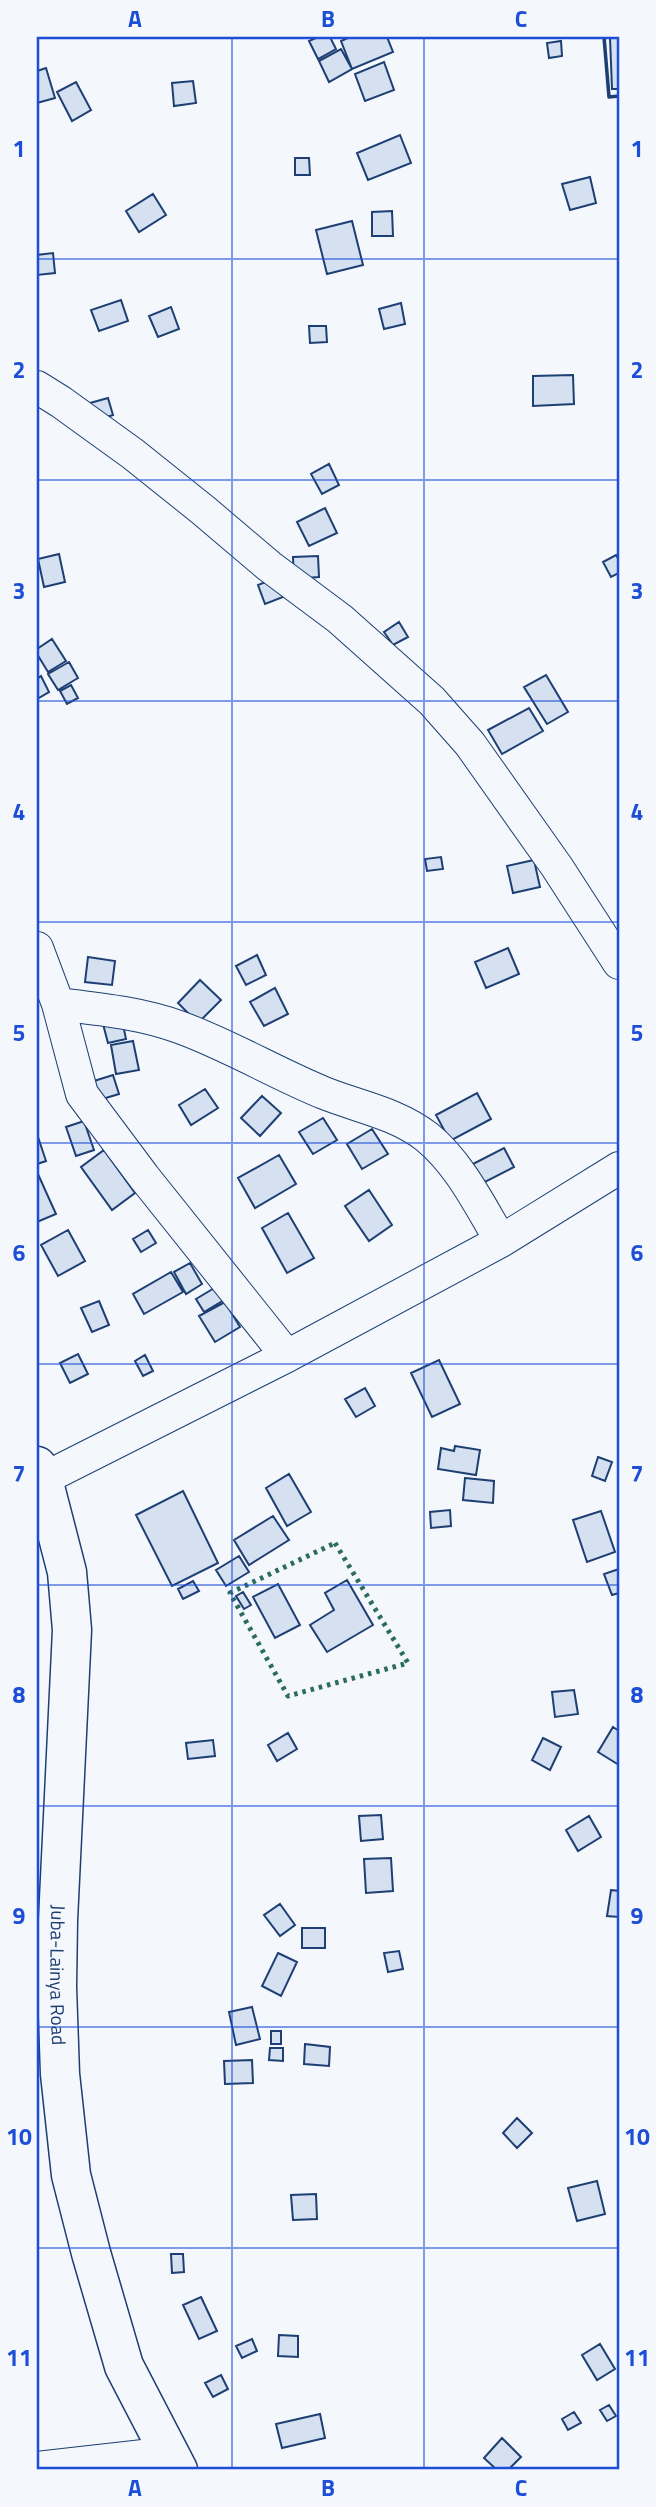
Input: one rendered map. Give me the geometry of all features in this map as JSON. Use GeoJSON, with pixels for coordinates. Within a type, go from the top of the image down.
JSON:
{"type":"FeatureCollection","features":[{"type":"Feature","properties":{"kind":"main road","name":"Juba-Lainya Road"},"geometry":{"type":"LineString","coordinates":[[40,1473],[67,1572],[72,1630],[58,1920],[47,1972],[71,2175],[124,2366],[174,2462]]}},
{"type":"Feature","properties":{"kind":"street"},"geometry":{"type":"LineString","coordinates":[[37,387],[122,447],[203,510],[269,566],[340,619],[432,701],[470,744],[570,886],[619,963]]}},
{"type":"Feature","properties":{"kind":"street"},"geometry":{"type":"LineString","coordinates":[[37,948],[45,963],[58,1004],[82,1094],[144,1177],[287,1356]]}},
{"type":"Feature","properties":{"kind":"street"},"geometry":{"type":"LineString","coordinates":[[58,1004],[142,1016],[177,1027],[228,1047],[318,1091],[394,1117],[428,1138],[461,1174],[501,1241]]}},
{"type":"Feature","properties":{"kind":"street"},"geometry":{"type":"LineString","coordinates":[[40,1473],[287,1356],[501,1241],[619,1168]]}},
{"type":"Feature","properties":{"kind":"street"},"geometry":{"type":"LineString","coordinates":[[37,2468],[174,2462]]}},
{"type":"Feature","properties":{"kind":"building"},"geometry":{"type":"Polygon","coordinates":[[[318,37],[330,37],[336,49],[318,59],[309,41],[318,37]]]}},
{"type":"Feature","properties":{"kind":"building"},"geometry":{"type":"Polygon","coordinates":[[[350,37],[387,37],[393,52],[352,69],[341,41],[350,37]]]}},
{"type":"Feature","properties":{"kind":"building"},"geometry":{"type":"Polygon","coordinates":[[[610,38],[619,38],[619,89],[612,89],[610,38]]]}},
{"type":"Feature","properties":{"kind":"building"},"geometry":{"type":"Polygon","coordinates":[[[561,41],[562,56],[549,58],[547,43],[561,41]]]}},
{"type":"Feature","properties":{"kind":"building"},"geometry":{"type":"Polygon","coordinates":[[[341,49],[352,69],[329,82],[319,61],[341,49]]]}},
{"type":"Feature","properties":{"kind":"building"},"geometry":{"type":"Polygon","coordinates":[[[384,62],[394,90],[365,101],[355,74],[384,62]]]}},
{"type":"Feature","properties":{"kind":"building"},"geometry":{"type":"Polygon","coordinates":[[[46,68],[55,98],[37,103],[37,71],[46,68]]]}},
{"type":"Feature","properties":{"kind":"building"},"geometry":{"type":"Polygon","coordinates":[[[193,81],[196,103],[174,106],[172,83],[193,81]]]}},
{"type":"Feature","properties":{"kind":"building"},"geometry":{"type":"Polygon","coordinates":[[[76,82],[91,110],[72,121],[57,92],[76,82]]]}},
{"type":"Feature","properties":{"kind":"building"},"geometry":{"type":"Polygon","coordinates":[[[400,135],[411,163],[368,180],[357,153],[400,135]]]}},
{"type":"Feature","properties":{"kind":"building"},"geometry":{"type":"Polygon","coordinates":[[[295,158],[309,158],[310,175],[295,175],[295,158]]]}},
{"type":"Feature","properties":{"kind":"building"},"geometry":{"type":"Polygon","coordinates":[[[590,177],[596,203],[570,210],[562,184],[590,177]]]}},
{"type":"Feature","properties":{"kind":"building"},"geometry":{"type":"Polygon","coordinates":[[[153,194],[166,215],[139,232],[126,211],[153,194]]]}},
{"type":"Feature","properties":{"kind":"building"},"geometry":{"type":"Polygon","coordinates":[[[392,211],[393,236],[372,236],[372,212],[392,211]]]}},
{"type":"Feature","properties":{"kind":"building"},"geometry":{"type":"Polygon","coordinates":[[[352,221],[363,265],[327,274],[316,230],[352,221]]]}},
{"type":"Feature","properties":{"kind":"building"},"geometry":{"type":"Polygon","coordinates":[[[53,253],[55,273],[37,275],[37,255],[53,253]]]}},
{"type":"Feature","properties":{"kind":"building"},"geometry":{"type":"Polygon","coordinates":[[[121,300],[128,321],[99,331],[91,310],[121,300]]]}},
{"type":"Feature","properties":{"kind":"building"},"geometry":{"type":"Polygon","coordinates":[[[401,303],[405,324],[384,329],[379,309],[401,303]]]}},
{"type":"Feature","properties":{"kind":"building"},"geometry":{"type":"Polygon","coordinates":[[[171,307],[179,329],[158,337],[149,316],[171,307]]]}},
{"type":"Feature","properties":{"kind":"building"},"geometry":{"type":"Polygon","coordinates":[[[309,326],[326,326],[327,342],[310,343],[309,326]]]}},
{"type":"Feature","properties":{"kind":"building"},"geometry":{"type":"Polygon","coordinates":[[[573,375],[574,404],[533,406],[533,376],[573,375]]]}},
{"type":"Feature","properties":{"kind":"building"},"geometry":{"type":"Polygon","coordinates":[[[108,398],[113,415],[95,421],[90,403],[108,398]]]}},
{"type":"Feature","properties":{"kind":"building"},"geometry":{"type":"Polygon","coordinates":[[[329,464],[339,485],[322,494],[311,474],[329,464]]]}},
{"type":"Feature","properties":{"kind":"building"},"geometry":{"type":"Polygon","coordinates":[[[325,508],[337,533],[309,546],[297,522],[325,508]]]}},
{"type":"Feature","properties":{"kind":"building"},"geometry":{"type":"Polygon","coordinates":[[[59,554],[65,582],[44,587],[38,559],[59,554]]]}},
{"type":"Feature","properties":{"kind":"building"},"geometry":{"type":"Polygon","coordinates":[[[616,555],[619,560],[619,573],[611,577],[603,562],[616,555]]]}},
{"type":"Feature","properties":{"kind":"building"},"geometry":{"type":"Polygon","coordinates":[[[318,556],[319,577],[294,579],[293,557],[318,556]]]}},
{"type":"Feature","properties":{"kind":"building"},"geometry":{"type":"Polygon","coordinates":[[[275,578],[283,597],[265,604],[258,585],[275,578]]]}},
{"type":"Feature","properties":{"kind":"building"},"geometry":{"type":"Polygon","coordinates":[[[399,622],[408,637],[393,645],[384,632],[399,622]]]}},
{"type":"Feature","properties":{"kind":"building"},"geometry":{"type":"Polygon","coordinates":[[[52,639],[66,661],[48,672],[37,654],[37,649],[52,639]]]}},
{"type":"Feature","properties":{"kind":"building"},"geometry":{"type":"Polygon","coordinates":[[[69,662],[78,678],[58,690],[48,674],[69,662]]]}},
{"type":"Feature","properties":{"kind":"building"},"geometry":{"type":"Polygon","coordinates":[[[546,675],[568,712],[547,724],[524,687],[546,675]]]}},
{"type":"Feature","properties":{"kind":"building"},"geometry":{"type":"Polygon","coordinates":[[[41,676],[49,692],[37,699],[37,679],[41,676]]]}},
{"type":"Feature","properties":{"kind":"building"},"geometry":{"type":"Polygon","coordinates":[[[71,685],[78,698],[67,704],[60,691],[71,685]]]}},
{"type":"Feature","properties":{"kind":"building"},"geometry":{"type":"Polygon","coordinates":[[[529,708],[543,731],[502,754],[488,730],[529,708]]]}},
{"type":"Feature","properties":{"kind":"building"},"geometry":{"type":"Polygon","coordinates":[[[441,857],[443,869],[427,871],[425,859],[441,857]]]}},
{"type":"Feature","properties":{"kind":"building"},"geometry":{"type":"Polygon","coordinates":[[[534,860],[540,887],[513,893],[507,866],[534,860]]]}},
{"type":"Feature","properties":{"kind":"building"},"geometry":{"type":"Polygon","coordinates":[[[508,948],[519,974],[486,988],[475,962],[508,948]]]}},
{"type":"Feature","properties":{"kind":"building"},"geometry":{"type":"Polygon","coordinates":[[[257,955],[266,975],[246,985],[236,966],[257,955]]]}},
{"type":"Feature","properties":{"kind":"building"},"geometry":{"type":"Polygon","coordinates":[[[88,957],[115,961],[112,985],[85,982],[88,957]]]}},
{"type":"Feature","properties":{"kind":"building"},"geometry":{"type":"Polygon","coordinates":[[[200,980],[221,1000],[198,1023],[178,1003],[200,980]]]}},
{"type":"Feature","properties":{"kind":"building"},"geometry":{"type":"Polygon","coordinates":[[[275,988],[288,1014],[264,1026],[250,1002],[275,988]]]}},
{"type":"Feature","properties":{"kind":"building"},"geometry":{"type":"Polygon","coordinates":[[[122,1020],[126,1039],[108,1043],[103,1024],[122,1020]]]}},
{"type":"Feature","properties":{"kind":"building"},"geometry":{"type":"Polygon","coordinates":[[[133,1041],[139,1070],[116,1074],[111,1045],[133,1041]]]}},
{"type":"Feature","properties":{"kind":"building"},"geometry":{"type":"Polygon","coordinates":[[[113,1075],[119,1094],[99,1100],[94,1081],[113,1075]]]}},
{"type":"Feature","properties":{"kind":"building"},"geometry":{"type":"Polygon","coordinates":[[[205,1089],[218,1108],[191,1125],[179,1105],[205,1089]]]}},
{"type":"Feature","properties":{"kind":"building"},"geometry":{"type":"Polygon","coordinates":[[[477,1093],[491,1119],[450,1141],[436,1115],[477,1093]]]}},
{"type":"Feature","properties":{"kind":"building"},"geometry":{"type":"Polygon","coordinates":[[[262,1096],[281,1113],[260,1136],[241,1118],[262,1096]]]}},
{"type":"Feature","properties":{"kind":"building"},"geometry":{"type":"Polygon","coordinates":[[[323,1118],[337,1140],[313,1154],[299,1132],[323,1118]]]}},
{"type":"Feature","properties":{"kind":"building"},"geometry":{"type":"Polygon","coordinates":[[[84,1121],[94,1150],[76,1156],[66,1127],[84,1121]]]}},
{"type":"Feature","properties":{"kind":"building"},"geometry":{"type":"Polygon","coordinates":[[[372,1129],[388,1154],[362,1169],[347,1144],[372,1129]]]}},
{"type":"Feature","properties":{"kind":"building"},"geometry":{"type":"Polygon","coordinates":[[[37,1134],[46,1161],[37,1164],[37,1134]]]}},
{"type":"Feature","properties":{"kind":"building"},"geometry":{"type":"Polygon","coordinates":[[[504,1148],[514,1167],[481,1184],[471,1165],[504,1148]]]}},
{"type":"Feature","properties":{"kind":"building"},"geometry":{"type":"Polygon","coordinates":[[[104,1150],[135,1193],[112,1210],[81,1167],[104,1150]]]}},
{"type":"Feature","properties":{"kind":"building"},"geometry":{"type":"Polygon","coordinates":[[[279,1155],[296,1184],[255,1208],[238,1178],[279,1155]]]}},
{"type":"Feature","properties":{"kind":"building"},"geometry":{"type":"Polygon","coordinates":[[[37,1172],[56,1214],[37,1222],[37,1172]]]}},
{"type":"Feature","properties":{"kind":"building"},"geometry":{"type":"Polygon","coordinates":[[[369,1190],[392,1225],[369,1241],[345,1206],[369,1190]]]}},
{"type":"Feature","properties":{"kind":"building"},"geometry":{"type":"Polygon","coordinates":[[[288,1213],[314,1258],[287,1273],[262,1228],[288,1213]]]}},
{"type":"Feature","properties":{"kind":"building"},"geometry":{"type":"Polygon","coordinates":[[[68,1230],[85,1261],[58,1276],[41,1245],[68,1230]]]}},
{"type":"Feature","properties":{"kind":"building"},"geometry":{"type":"Polygon","coordinates":[[[148,1230],[156,1243],[141,1252],[133,1239],[148,1230]]]}},
{"type":"Feature","properties":{"kind":"building"},"geometry":{"type":"Polygon","coordinates":[[[190,1263],[202,1284],[186,1294],[174,1272],[190,1263]]]}},
{"type":"Feature","properties":{"kind":"building"},"geometry":{"type":"Polygon","coordinates":[[[171,1272],[183,1292],[144,1314],[133,1294],[171,1272]]]}},
{"type":"Feature","properties":{"kind":"building"},"geometry":{"type":"Polygon","coordinates":[[[216,1287],[224,1300],[204,1312],[196,1299],[216,1287]]]}},
{"type":"Feature","properties":{"kind":"building"},"geometry":{"type":"Polygon","coordinates":[[[99,1301],[109,1325],[92,1332],[81,1308],[99,1301]]]}},
{"type":"Feature","properties":{"kind":"building"},"geometry":{"type":"Polygon","coordinates":[[[225,1302],[240,1327],[215,1342],[199,1316],[225,1302]]]}},
{"type":"Feature","properties":{"kind":"building"},"geometry":{"type":"Polygon","coordinates":[[[78,1354],[88,1374],[70,1383],[60,1363],[78,1354]]]}},
{"type":"Feature","properties":{"kind":"building"},"geometry":{"type":"Polygon","coordinates":[[[145,1355],[153,1371],[143,1376],[135,1361],[145,1355]]]}},
{"type":"Feature","properties":{"kind":"building"},"geometry":{"type":"Polygon","coordinates":[[[439,1360],[460,1404],[432,1417],[411,1373],[439,1360]]]}},
{"type":"Feature","properties":{"kind":"building"},"geometry":{"type":"Polygon","coordinates":[[[365,1388],[375,1406],[356,1417],[345,1399],[365,1388]]]}},
{"type":"Feature","properties":{"kind":"building"},"geometry":{"type":"Polygon","coordinates":[[[455,1446],[480,1450],[476,1475],[438,1469],[441,1448],[454,1451],[455,1446]]]}},
{"type":"Feature","properties":{"kind":"building"},"geometry":{"type":"Polygon","coordinates":[[[598,1457],[612,1462],[605,1481],[592,1476],[598,1457]]]}},
{"type":"Feature","properties":{"kind":"building"},"geometry":{"type":"Polygon","coordinates":[[[289,1474],[311,1512],[287,1526],[266,1488],[289,1474]]]}},
{"type":"Feature","properties":{"kind":"building"},"geometry":{"type":"Polygon","coordinates":[[[465,1478],[494,1481],[493,1503],[463,1500],[465,1478]]]}},
{"type":"Feature","properties":{"kind":"building"},"geometry":{"type":"Polygon","coordinates":[[[183,1491],[218,1563],[172,1586],[136,1515],[183,1491]]]}},
{"type":"Feature","properties":{"kind":"building"},"geometry":{"type":"Polygon","coordinates":[[[450,1510],[451,1526],[431,1528],[430,1512],[450,1510]]]}},
{"type":"Feature","properties":{"kind":"building"},"geometry":{"type":"Polygon","coordinates":[[[601,1511],[615,1552],[587,1562],[573,1520],[601,1511]]]}},
{"type":"Feature","properties":{"kind":"building"},"geometry":{"type":"Polygon","coordinates":[[[273,1516],[289,1540],[249,1565],[234,1540],[273,1516]]]}},
{"type":"Feature","properties":{"kind":"building"},"geometry":{"type":"Polygon","coordinates":[[[239,1556],[249,1572],[226,1586],[216,1570],[239,1556]]]}},
{"type":"Feature","properties":{"kind":"building"},"geometry":{"type":"Polygon","coordinates":[[[619,1569],[619,1593],[612,1595],[604,1574],[619,1569]]]}},
{"type":"Feature","properties":{"kind":"building"},"geometry":{"type":"Polygon","coordinates":[[[347,1580],[373,1625],[327,1652],[310,1625],[334,1610],[325,1593],[347,1580]]]}},
{"type":"Feature","properties":{"kind":"building"},"geometry":{"type":"Polygon","coordinates":[[[193,1581],[199,1591],[183,1599],[178,1589],[193,1581]]]}},
{"type":"Feature","properties":{"kind":"building"},"geometry":{"type":"Polygon","coordinates":[[[278,1584],[300,1625],[275,1638],[253,1597],[278,1584]]]}},
{"type":"Feature","properties":{"kind":"building"},"geometry":{"type":"Polygon","coordinates":[[[243,1592],[251,1605],[244,1609],[236,1596],[243,1592]]]}},
{"type":"Feature","properties":{"kind":"building"},"geometry":{"type":"Polygon","coordinates":[[[574,1690],[578,1714],[555,1717],[552,1692],[574,1690]]]}},
{"type":"Feature","properties":{"kind":"building"},"geometry":{"type":"Polygon","coordinates":[[[613,1727],[619,1731],[619,1765],[598,1752],[613,1727]]]}},
{"type":"Feature","properties":{"kind":"building"},"geometry":{"type":"Polygon","coordinates":[[[288,1733],[297,1749],[277,1761],[268,1745],[288,1733]]]}},
{"type":"Feature","properties":{"kind":"building"},"geometry":{"type":"Polygon","coordinates":[[[543,1738],[561,1747],[550,1770],[532,1760],[543,1738]]]}},
{"type":"Feature","properties":{"kind":"building"},"geometry":{"type":"Polygon","coordinates":[[[213,1740],[215,1756],[188,1759],[186,1743],[213,1740]]]}},
{"type":"Feature","properties":{"kind":"building"},"geometry":{"type":"Polygon","coordinates":[[[381,1815],[383,1839],[361,1841],[359,1816],[381,1815]]]}},
{"type":"Feature","properties":{"kind":"building"},"geometry":{"type":"Polygon","coordinates":[[[589,1816],[601,1837],[578,1851],[566,1830],[589,1816]]]}},
{"type":"Feature","properties":{"kind":"building"},"geometry":{"type":"Polygon","coordinates":[[[391,1858],[393,1891],[366,1893],[364,1859],[391,1858]]]}},
{"type":"Feature","properties":{"kind":"building"},"geometry":{"type":"Polygon","coordinates":[[[611,1890],[619,1891],[619,1917],[607,1916],[611,1890]]]}},
{"type":"Feature","properties":{"kind":"building"},"geometry":{"type":"Polygon","coordinates":[[[280,1904],[295,1925],[280,1936],[264,1915],[280,1904]]]}},
{"type":"Feature","properties":{"kind":"building"},"geometry":{"type":"Polygon","coordinates":[[[302,1928],[325,1928],[325,1948],[302,1948],[302,1928]]]}},
{"type":"Feature","properties":{"kind":"building"},"geometry":{"type":"Polygon","coordinates":[[[399,1951],[403,1969],[388,1972],[384,1953],[399,1951]]]}},
{"type":"Feature","properties":{"kind":"building"},"geometry":{"type":"Polygon","coordinates":[[[278,1953],[297,1962],[281,1996],[262,1986],[278,1953]]]}},
{"type":"Feature","properties":{"kind":"building"},"geometry":{"type":"Polygon","coordinates":[[[252,2007],[260,2039],[236,2045],[229,2012],[252,2007]]]}},
{"type":"Feature","properties":{"kind":"building"},"geometry":{"type":"Polygon","coordinates":[[[271,2031],[281,2031],[281,2044],[271,2044],[271,2031]]]}},
{"type":"Feature","properties":{"kind":"building"},"geometry":{"type":"Polygon","coordinates":[[[305,2044],[330,2047],[329,2066],[304,2064],[305,2044]]]}},
{"type":"Feature","properties":{"kind":"building"},"geometry":{"type":"Polygon","coordinates":[[[270,2048],[283,2048],[283,2061],[269,2060],[270,2048]]]}},
{"type":"Feature","properties":{"kind":"building"},"geometry":{"type":"Polygon","coordinates":[[[252,2060],[253,2083],[225,2084],[224,2061],[252,2060]]]}},
{"type":"Feature","properties":{"kind":"building"},"geometry":{"type":"Polygon","coordinates":[[[517,2118],[532,2133],[517,2148],[503,2133],[517,2118]]]}},
{"type":"Feature","properties":{"kind":"building"},"geometry":{"type":"Polygon","coordinates":[[[597,2181],[605,2214],[577,2221],[568,2188],[597,2181]]]}},
{"type":"Feature","properties":{"kind":"building"},"geometry":{"type":"Polygon","coordinates":[[[316,2194],[317,2219],[293,2220],[291,2195],[316,2194]]]}},
{"type":"Feature","properties":{"kind":"building"},"geometry":{"type":"Polygon","coordinates":[[[171,2254],[183,2254],[184,2272],[172,2273],[171,2254]]]}},
{"type":"Feature","properties":{"kind":"building"},"geometry":{"type":"Polygon","coordinates":[[[201,2297],[217,2331],[199,2339],[183,2305],[201,2297]]]}},
{"type":"Feature","properties":{"kind":"building"},"geometry":{"type":"Polygon","coordinates":[[[279,2335],[298,2336],[298,2357],[278,2356],[279,2335]]]}},
{"type":"Feature","properties":{"kind":"building"},"geometry":{"type":"Polygon","coordinates":[[[252,2339],[257,2351],[242,2358],[236,2346],[252,2339]]]}},
{"type":"Feature","properties":{"kind":"building"},"geometry":{"type":"Polygon","coordinates":[[[600,2344],[615,2369],[597,2380],[582,2355],[600,2344]]]}},
{"type":"Feature","properties":{"kind":"building"},"geometry":{"type":"Polygon","coordinates":[[[221,2375],[228,2389],[213,2397],[205,2383],[221,2375]]]}},
{"type":"Feature","properties":{"kind":"building"},"geometry":{"type":"Polygon","coordinates":[[[609,2405],[616,2416],[607,2421],[600,2410],[609,2405]]]}},
{"type":"Feature","properties":{"kind":"building"},"geometry":{"type":"Polygon","coordinates":[[[574,2412],[581,2423],[568,2430],[562,2419],[574,2412]]]}},
{"type":"Feature","properties":{"kind":"building"},"geometry":{"type":"Polygon","coordinates":[[[320,2414],[325,2438],[282,2448],[276,2424],[320,2414]]]}},
{"type":"Feature","properties":{"kind":"building"},"geometry":{"type":"Polygon","coordinates":[[[502,2438],[521,2457],[508,2470],[497,2470],[484,2458],[502,2438]]]}},
{"type":"Feature","properties":{"kind":"hedge"},"geometry":{"type":"LineString","coordinates":[[335,1543],[408,1663],[288,1696],[230,1593],[335,1543]]}},
{"type":"Feature","properties":{"kind":"wall"},"geometry":{"type":"LineString","coordinates":[[604,37],[609,97],[619,96]]}}]}
